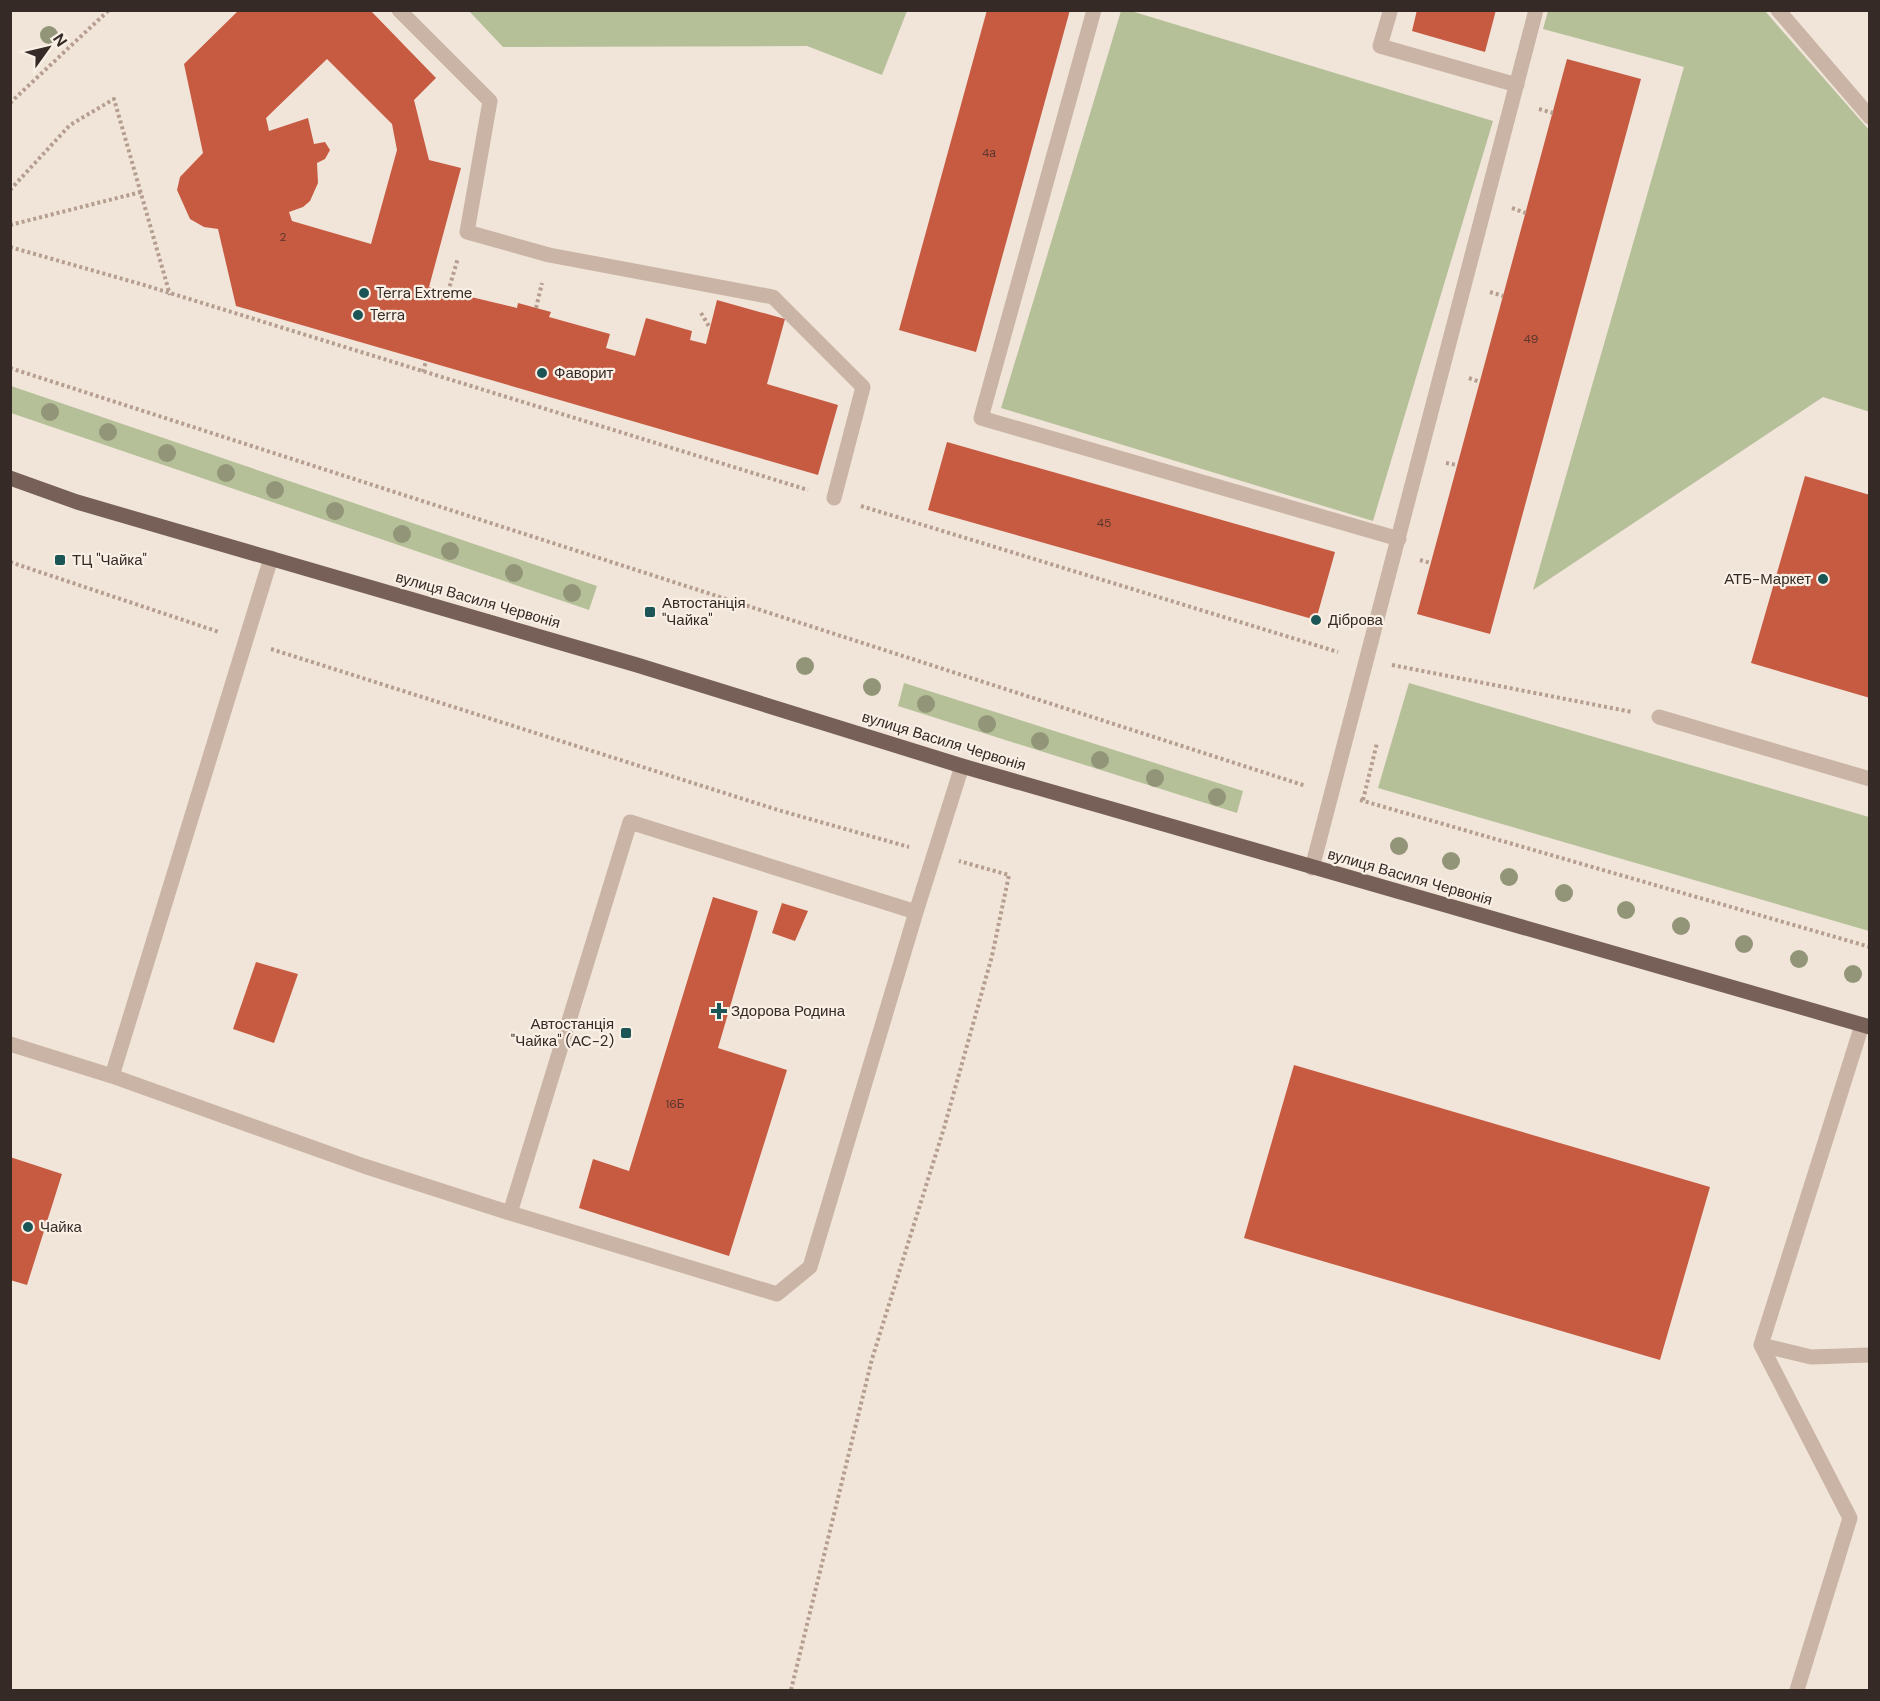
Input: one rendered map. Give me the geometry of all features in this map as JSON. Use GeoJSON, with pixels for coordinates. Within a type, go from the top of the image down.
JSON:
{"type":"FeatureCollection","features":[{"type":"Feature","properties":{"kind":"main road","name":"вулиця Василя Червонія"},"geometry":{"type":"LineString","coordinates":[[10,478],[77,502],[637,665],[962,766],[1866,1026]]}},
{"type":"Feature","properties":{"kind":"lane"},"geometry":{"type":"LineString","coordinates":[[399,10],[490,100],[467,232],[549,255],[773,297],[863,387],[834,498]]}},
{"type":"Feature","properties":{"kind":"lane"},"geometry":{"type":"LineString","coordinates":[[1094,10],[981,417],[1399,539]]}},
{"type":"Feature","properties":{"kind":"lane"},"geometry":{"type":"LineString","coordinates":[[1312,868],[1329,795],[1399,539],[1536,10]]}},
{"type":"Feature","properties":{"kind":"lane"},"geometry":{"type":"LineString","coordinates":[[1778,10],[1869,117]]}},
{"type":"Feature","properties":{"kind":"lane"},"geometry":{"type":"LineString","coordinates":[[1388,11],[1380,46],[1517,85]]}},
{"type":"Feature","properties":{"kind":"lane"},"geometry":{"type":"LineString","coordinates":[[112,1076],[219,721],[271,558]]}},
{"type":"Feature","properties":{"kind":"lane"},"geometry":{"type":"LineString","coordinates":[[1659,717],[1869,779]]}},
{"type":"Feature","properties":{"kind":"lane"},"geometry":{"type":"LineString","coordinates":[[10,1044],[112,1076],[364,1166],[777,1294],[810,1267],[962,766]]}},
{"type":"Feature","properties":{"kind":"lane"},"geometry":{"type":"LineString","coordinates":[[510,1213],[630,822],[916,912]]}},
{"type":"Feature","properties":{"kind":"lane"},"geometry":{"type":"LineString","coordinates":[[1797,1690],[1850,1518],[1761,1345],[1866,1026]]}},
{"type":"Feature","properties":{"kind":"lane"},"geometry":{"type":"LineString","coordinates":[[1761,1345],[1811,1357],[1869,1355]]}},
{"type":"Feature","properties":{"kind":"path"},"geometry":{"type":"LineString","coordinates":[[10,103],[109,10]]}},
{"type":"Feature","properties":{"kind":"path"},"geometry":{"type":"LineString","coordinates":[[10,190],[70,125],[114,99],[170,295]]}},
{"type":"Feature","properties":{"kind":"path"},"geometry":{"type":"LineString","coordinates":[[10,225],[141,192]]}},
{"type":"Feature","properties":{"kind":"path"},"geometry":{"type":"LineString","coordinates":[[448,292],[467,232]]}},
{"type":"Feature","properties":{"kind":"path"},"geometry":{"type":"LineString","coordinates":[[10,247],[1366,660],[1659,717]]}},
{"type":"Feature","properties":{"kind":"path"},"geometry":{"type":"LineString","coordinates":[[423,372],[426,361]]}},
{"type":"Feature","properties":{"kind":"path"},"geometry":{"type":"LineString","coordinates":[[10,368],[1329,795],[1363,800],[1869,947]]}},
{"type":"Feature","properties":{"kind":"path"},"geometry":{"type":"LineString","coordinates":[[10,562],[244,641],[778,810],[1009,875],[992,956],[944,1128],[872,1359],[792,1690]]}},
{"type":"Feature","properties":{"kind":"green space"},"geometry":{"type":"Polygon","coordinates":[[[469,11],[907,11],[882,75],[807,46],[503,47],[469,11]]]}},
{"type":"Feature","properties":{"kind":"green space"},"geometry":{"type":"Polygon","coordinates":[[[1121,11],[1131,11],[1493,121],[1373,521],[1001,408],[1121,11]]]}},
{"type":"Feature","properties":{"kind":"green space"},"geometry":{"type":"Polygon","coordinates":[[[1548,11],[1765,11],[1869,130],[1870,412],[1823,397],[1533,590],[1684,67],[1543,29],[1548,11]]]}},
{"type":"Feature","properties":{"kind":"green space"},"geometry":{"type":"Polygon","coordinates":[[[11,386],[597,586],[589,610],[11,413],[11,386]]]}},
{"type":"Feature","properties":{"kind":"green space"},"geometry":{"type":"Polygon","coordinates":[[[904,683],[1243,791],[1237,813],[898,706],[904,683]]]}},
{"type":"Feature","properties":{"kind":"green space"},"geometry":{"type":"Polygon","coordinates":[[[1409,683],[1869,817],[1869,931],[1378,788],[1409,683]]]}},
{"type":"Feature","properties":{"kind":"building"},"geometry":{"type":"Polygon","coordinates":[[[239,10],[370,10],[436,78],[414,100],[429,160],[461,168],[429,287],[517,308],[518,303],[551,312],[549,317],[610,334],[606,348],[635,356],[646,318],[692,331],[690,340],[706,344],[717,300],[785,319],[767,384],[838,405],[818,475],[236,306],[218,229],[204,227],[190,219],[177,190],[180,177],[203,153],[184,64],[239,10]],[[327,59],[266,118],[269,131],[308,118],[314,144],[325,142],[330,150],[325,159],[317,163],[318,183],[310,201],[303,207],[289,212],[292,221],[371,244],[397,150],[392,124],[327,59]]]}},
{"type":"Feature","properties":{"kind":"building"},"geometry":{"type":"Polygon","coordinates":[[[987,10],[1070,10],[976,352],[899,330],[987,10]]]}},
{"type":"Feature","properties":{"kind":"building"},"geometry":{"type":"Polygon","coordinates":[[[1417,10],[1496,10],[1485,52],[1412,31],[1417,10]]]}},
{"type":"Feature","properties":{"kind":"building"},"geometry":{"type":"Polygon","coordinates":[[[1567,59],[1641,79],[1490,634],[1417,614],[1567,59]]]}},
{"type":"Feature","properties":{"kind":"building"},"geometry":{"type":"Polygon","coordinates":[[[947,442],[1335,552],[1316,620],[928,510],[947,442]]]}},
{"type":"Feature","properties":{"kind":"building","name":"АТБ-Маркет"},"geometry":{"type":"Polygon","coordinates":[[[1805,476],[1870,495],[1870,698],[1751,663],[1805,476]]]}},
{"type":"Feature","properties":{"kind":"building"},"geometry":{"type":"Polygon","coordinates":[[[713,897],[758,911],[718,1048],[787,1070],[729,1256],[579,1208],[593,1159],[629,1171],[713,897]]]}},
{"type":"Feature","properties":{"kind":"building"},"geometry":{"type":"Polygon","coordinates":[[[782,903],[808,911],[795,941],[772,933],[782,903]]]}},
{"type":"Feature","properties":{"kind":"building"},"geometry":{"type":"Polygon","coordinates":[[[256,962],[298,974],[274,1043],[233,1029],[256,962]]]}},
{"type":"Feature","properties":{"kind":"building"},"geometry":{"type":"Polygon","coordinates":[[[1294,1065],[1710,1187],[1660,1360],[1244,1238],[1294,1065]]]}},
{"type":"Feature","properties":{"kind":"building","name":"Чайка"},"geometry":{"type":"Polygon","coordinates":[[[10,1157],[62,1174],[27,1285],[10,1280],[10,1157]]]}},
{"type":"Feature","properties":{"kind":"place","name":"Terra Extreme"},"geometry":{"type":"Point","coordinates":[364,293]}},
{"type":"Feature","properties":{"kind":"place","name":"Terra"},"geometry":{"type":"Point","coordinates":[358,315]}},
{"type":"Feature","properties":{"kind":"place","name":"Фаворит"},"geometry":{"type":"Point","coordinates":[542,373]}},
{"type":"Feature","properties":{"kind":"place","name":"ТЦ \"Чайка\""},"geometry":{"type":"Point","coordinates":[60,560]}},
{"type":"Feature","properties":{"kind":"place","name":"АТБ-Маркет"},"geometry":{"type":"Point","coordinates":[1823,579]}},
{"type":"Feature","properties":{"kind":"place","name":"Автостанція \"Чайка\""},"geometry":{"type":"Point","coordinates":[650,612]}},
{"type":"Feature","properties":{"kind":"place","name":"Діброва"},"geometry":{"type":"Point","coordinates":[1316,620]}},
{"type":"Feature","properties":{"kind":"place","name":"Здорова Родина"},"geometry":{"type":"Point","coordinates":[719,1011]}},
{"type":"Feature","properties":{"kind":"place","name":"Автостанція \"Чайка\" (АС-2)"},"geometry":{"type":"Point","coordinates":[626,1033]}},
{"type":"Feature","properties":{"kind":"place","name":"Чайка"},"geometry":{"type":"Point","coordinates":[28,1227]}}]}
